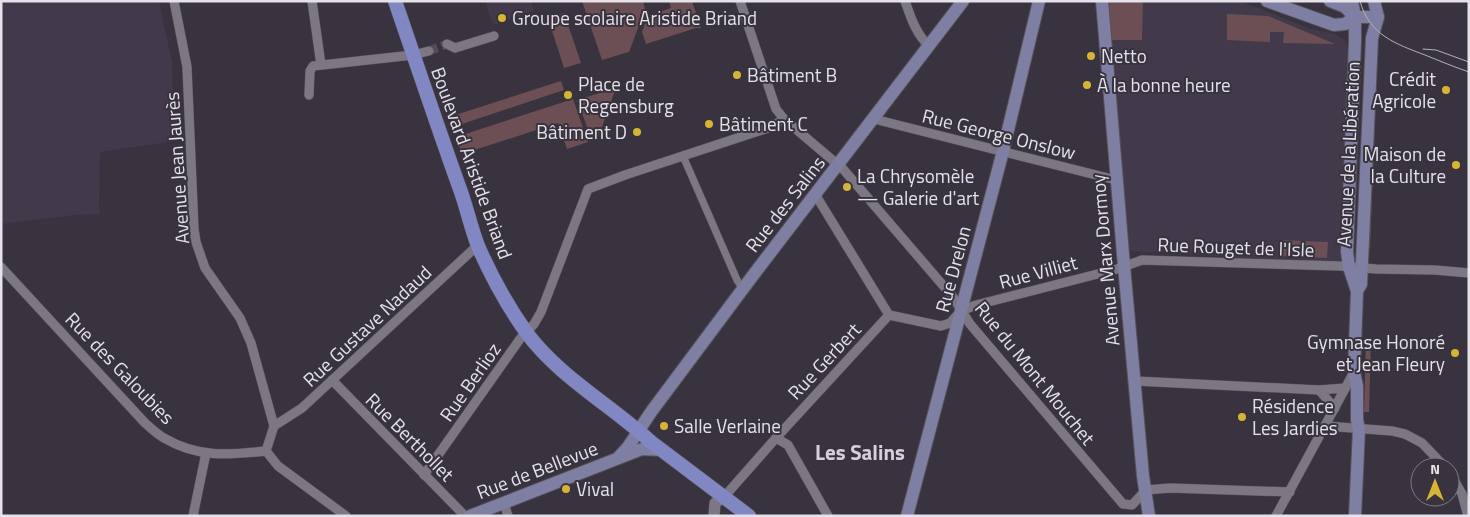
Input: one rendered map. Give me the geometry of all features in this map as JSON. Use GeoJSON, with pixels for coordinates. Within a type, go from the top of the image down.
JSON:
{"type":"FeatureCollection","features":[{"type":"Feature","properties":{"kind":"main road","name":"Boulevard Aristide Briand"},"geometry":{"type":"LineString","coordinates":[[395,1],[478,245],[499,289],[526,332],[563,370],[662,450],[749,516]]}},
{"type":"Feature","properties":{"kind":"main road","name":"Rue des Salins"},"geometry":{"type":"LineString","coordinates":[[639,431],[651,412],[743,289],[963,1]]}},
{"type":"Feature","properties":{"kind":"main road","name":"Rue Drelon"},"geometry":{"type":"LineString","coordinates":[[907,516],[1003,151],[1039,1]]}},
{"type":"Feature","properties":{"kind":"main road","name":"Avenue Marx Dormoy"},"geometry":{"type":"LineString","coordinates":[[1102,1],[1116,180],[1148,513]]}},
{"type":"Feature","properties":{"kind":"main road"},"geometry":{"type":"LineString","coordinates":[[1267,1],[1334,26],[1366,17],[1374,1]]}},
{"type":"Feature","properties":{"kind":"main road"},"geometry":{"type":"LineString","coordinates":[[1330,1],[1366,17]]}},
{"type":"Feature","properties":{"kind":"main road"},"geometry":{"type":"LineString","coordinates":[[1352,1],[1366,17]]}},
{"type":"Feature","properties":{"kind":"main road","name":"Avenue de la Libération"},"geometry":{"type":"LineString","coordinates":[[1355,516],[1359,429],[1357,420],[1358,386],[1354,372],[1357,291],[1349,267],[1347,252],[1354,61],[1366,17]]}},
{"type":"Feature","properties":{"kind":"main road","name":"Avenue de la Libération"},"geometry":{"type":"LineString","coordinates":[[1357,291],[1361,284],[1362,268],[1372,46],[1372,38],[1366,17]]}},
{"type":"Feature","properties":{"kind":"main road","name":"Rue de Bellevue"},"geometry":{"type":"LineString","coordinates":[[618,458],[639,431]]}},
{"type":"Feature","properties":{"kind":"main road","name":"Rue de Bellevue"},"geometry":{"type":"LineString","coordinates":[[470,516],[642,449],[662,450]]}},
{"type":"Feature","properties":{"kind":"street","name":"Avenue Jean Jaurès"},"geometry":{"type":"LineString","coordinates":[[174,1],[187,67],[196,242],[205,268],[240,318],[246,330],[274,426]]}},
{"type":"Feature","properties":{"kind":"street"},"geometry":{"type":"LineString","coordinates":[[312,1],[321,65]]}},
{"type":"Feature","properties":{"kind":"street"},"geometry":{"type":"LineString","coordinates":[[740,1],[776,109],[784,119]]}},
{"type":"Feature","properties":{"kind":"street"},"geometry":{"type":"LineString","coordinates":[[905,1],[914,27],[922,40],[929,46]]}},
{"type":"Feature","properties":{"kind":"street"},"geometry":{"type":"LineString","coordinates":[[447,44],[455,48],[494,36]]}},
{"type":"Feature","properties":{"kind":"street"},"geometry":{"type":"LineString","coordinates":[[309,95],[310,71],[313,66],[413,55],[429,51]]}},
{"type":"Feature","properties":{"kind":"street","name":"Rue George Onslow"},"geometry":{"type":"LineString","coordinates":[[874,118],[1116,180]]}},
{"type":"Feature","properties":{"kind":"street","name":"Rue Berlioz"},"geometry":{"type":"LineString","coordinates":[[424,475],[520,338],[534,324],[541,312],[588,189],[771,127],[784,119]]}},
{"type":"Feature","properties":{"kind":"street","name":"Rue du Mont Mouchet"},"geometry":{"type":"LineString","coordinates":[[784,119],[839,164],[953,297],[970,324],[1115,496],[1123,504],[1132,504],[1148,513]]}},
{"type":"Feature","properties":{"kind":"street"},"geometry":{"type":"LineString","coordinates":[[683,156],[737,280],[743,289]]}},
{"type":"Feature","properties":{"kind":"street"},"geometry":{"type":"LineString","coordinates":[[815,194],[889,315]]}},
{"type":"Feature","properties":{"kind":"street","name":"Rue Gustave Nadaud"},"geometry":{"type":"LineString","coordinates":[[274,426],[298,412],[478,245]]}},
{"type":"Feature","properties":{"kind":"street","name":"Rue Rouget de l'Isle"},"geometry":{"type":"LineString","coordinates":[[1124,266],[1142,260],[1161,260],[1435,270],[1469,273]]}},
{"type":"Feature","properties":{"kind":"street","name":"Rue des Galoubies"},"geometry":{"type":"LineString","coordinates":[[1,266],[146,423],[163,437],[190,449],[206,453],[232,455],[266,451]]}},
{"type":"Feature","properties":{"kind":"street","name":"Rue Villiet"},"geometry":{"type":"LineString","coordinates":[[889,315],[941,326],[950,323],[961,311],[976,305],[1124,266]]}},
{"type":"Feature","properties":{"kind":"street","name":"Rue Gerbert"},"geometry":{"type":"LineString","coordinates":[[724,497],[889,315]]}},
{"type":"Feature","properties":{"kind":"street","name":"Avenue de la Libération"},"geometry":{"type":"LineString","coordinates":[[1276,516],[1354,372]]}},
{"type":"Feature","properties":{"kind":"street","name":"Rue Berthollet"},"geometry":{"type":"LineString","coordinates":[[332,380],[465,516]]}},
{"type":"Feature","properties":{"kind":"street"},"geometry":{"type":"LineString","coordinates":[[1135,381],[1319,390],[1345,388]]}},
{"type":"Feature","properties":{"kind":"street"},"geometry":{"type":"LineString","coordinates":[[1319,390],[1335,408]]}},
{"type":"Feature","properties":{"kind":"street"},"geometry":{"type":"LineString","coordinates":[[274,426],[266,451],[278,466],[346,516]]}},
{"type":"Feature","properties":{"kind":"street"},"geometry":{"type":"LineString","coordinates":[[1326,426],[1392,431],[1405,434],[1422,443],[1435,457]]}},
{"type":"Feature","properties":{"kind":"street"},"geometry":{"type":"LineString","coordinates":[[776,438],[788,445],[828,516]]}},
{"type":"Feature","properties":{"kind":"street"},"geometry":{"type":"LineString","coordinates":[[193,516],[206,453]]}},
{"type":"Feature","properties":{"kind":"street"},"geometry":{"type":"LineString","coordinates":[[1132,504],[1146,490],[1170,488],[1290,492]]}},
{"type":"Feature","properties":{"kind":"street"},"geometry":{"type":"LineString","coordinates":[[1460,490],[1468,516]]}},
{"type":"Feature","properties":{"kind":"street"},"geometry":{"type":"LineString","coordinates":[[714,516],[715,503],[724,497]]}},
{"type":"Feature","properties":{"kind":"street"},"geometry":{"type":"LineString","coordinates":[[504,502],[508,516]]}},
{"type":"Feature","properties":{"kind":"shaded area"},"geometry":{"type":"Polygon","coordinates":[[[1,1],[159,1],[172,63],[175,141],[100,152],[100,214],[74,215],[1,224],[1,1]]]}},
{"type":"Feature","properties":{"kind":"shaded area","name":"Groupe scolaire Aristide Briand"},"geometry":{"type":"Polygon","coordinates":[[[485,1],[531,1],[534,11],[493,25],[485,1]]]}},
{"type":"Feature","properties":{"kind":"shaded area"},"geometry":{"type":"Polygon","coordinates":[[[582,1],[643,1],[645,9],[629,52],[602,60],[582,1]]]}},
{"type":"Feature","properties":{"kind":"shaded area"},"geometry":{"type":"Polygon","coordinates":[[[669,1],[692,1],[701,28],[646,44],[642,32],[648,16],[671,8],[669,1]]]}},
{"type":"Feature","properties":{"kind":"shaded area"},"geometry":{"type":"Polygon","coordinates":[[[1105,1],[1240,1],[1311,29],[1335,34],[1344,40],[1347,44],[1348,52],[1342,255],[1340,260],[1331,263],[1131,251],[1129,247],[1105,1]]]}},
{"type":"Feature","properties":{"kind":"shaded area"},"geometry":{"type":"Polygon","coordinates":[[[1108,1],[1143,1],[1142,40],[1111,40],[1108,1]]]}},
{"type":"Feature","properties":{"kind":"shaded area"},"geometry":{"type":"Polygon","coordinates":[[[564,13],[581,63],[564,68],[548,18],[564,13]]]}},
{"type":"Feature","properties":{"kind":"shaded area"},"geometry":{"type":"Polygon","coordinates":[[[1227,14],[1268,16],[1335,44],[1283,43],[1284,32],[1270,32],[1270,42],[1227,40],[1227,14]]]}},
{"type":"Feature","properties":{"kind":"shaded area"},"geometry":{"type":"Polygon","coordinates":[[[1374,67],[1377,67],[1370,249],[1366,249],[1374,67]]]}},
{"type":"Feature","properties":{"kind":"shaded area"},"geometry":{"type":"Polygon","coordinates":[[[561,81],[564,90],[453,127],[449,117],[561,81]]]}},
{"type":"Feature","properties":{"kind":"shaded area"},"geometry":{"type":"Polygon","coordinates":[[[616,88],[598,138],[592,140],[577,100],[616,88]]]}},
{"type":"Feature","properties":{"kind":"shaded area"},"geometry":{"type":"Polygon","coordinates":[[[573,99],[588,142],[567,149],[558,123],[462,154],[456,137],[573,99]]]}},
{"type":"Feature","properties":{"kind":"shaded area"},"geometry":{"type":"Polygon","coordinates":[[[1280,240],[1328,242],[1327,258],[1280,256],[1280,240]]]}},
{"type":"Feature","properties":{"kind":"shaded area"},"geometry":{"type":"Polygon","coordinates":[[[1366,341],[1371,341],[1369,412],[1364,412],[1366,341]]]}},
{"type":"Feature","properties":{"kind":"tunnel"},"geometry":{"type":"LineString","coordinates":[[429,51],[447,44]]}},
{"type":"Feature","properties":{"kind":"tram line"},"geometry":{"type":"LineString","coordinates":[[1360,1],[1364,13],[1370,22],[1385,37],[1404,47],[1469,72]]}},
{"type":"Feature","properties":{"kind":"tram line"},"geometry":{"type":"LineString","coordinates":[[1423,49],[1436,50],[1469,62]]}},
{"type":"Feature","properties":{"kind":"place","name":"Groupe scolaire Aristide Briand"},"geometry":{"type":"Point","coordinates":[502,18]}},
{"type":"Feature","properties":{"kind":"place","name":"Netto"},"geometry":{"type":"Point","coordinates":[1091,56]}},
{"type":"Feature","properties":{"kind":"place","name":"Bâtiment B"},"geometry":{"type":"Point","coordinates":[737,75]}},
{"type":"Feature","properties":{"kind":"place","name":"À la bonne heure"},"geometry":{"type":"Point","coordinates":[1087,85]}},
{"type":"Feature","properties":{"kind":"place","name":"Crédit Agricole"},"geometry":{"type":"Point","coordinates":[1446,90]}},
{"type":"Feature","properties":{"kind":"place","name":"Place de Regensburg"},"geometry":{"type":"Point","coordinates":[568,95]}},
{"type":"Feature","properties":{"kind":"place","name":"Bâtiment C"},"geometry":{"type":"Point","coordinates":[709,124]}},
{"type":"Feature","properties":{"kind":"place","name":"Bâtiment D"},"geometry":{"type":"Point","coordinates":[637,132]}},
{"type":"Feature","properties":{"kind":"place","name":"Maison de la Culture"},"geometry":{"type":"Point","coordinates":[1456,165]}},
{"type":"Feature","properties":{"kind":"place","name":"La Chrysomèle — Galerie d'art"},"geometry":{"type":"Point","coordinates":[847,187]}},
{"type":"Feature","properties":{"kind":"place","name":"Gymnase Honoré et Jean Fleury"},"geometry":{"type":"Point","coordinates":[1455,353]}},
{"type":"Feature","properties":{"kind":"place","name":"Résidence Les Jardies"},"geometry":{"type":"Point","coordinates":[1242,417]}},
{"type":"Feature","properties":{"kind":"place","name":"Salle Verlaine"},"geometry":{"type":"Point","coordinates":[664,426]}},
{"type":"Feature","properties":{"kind":"place","name":"Vival"},"geometry":{"type":"Point","coordinates":[566,489]}},
{"type":"Feature","properties":{"kind":"district","name":"Les Salins"},"geometry":{"type":"Point","coordinates":[860,453]}}]}
